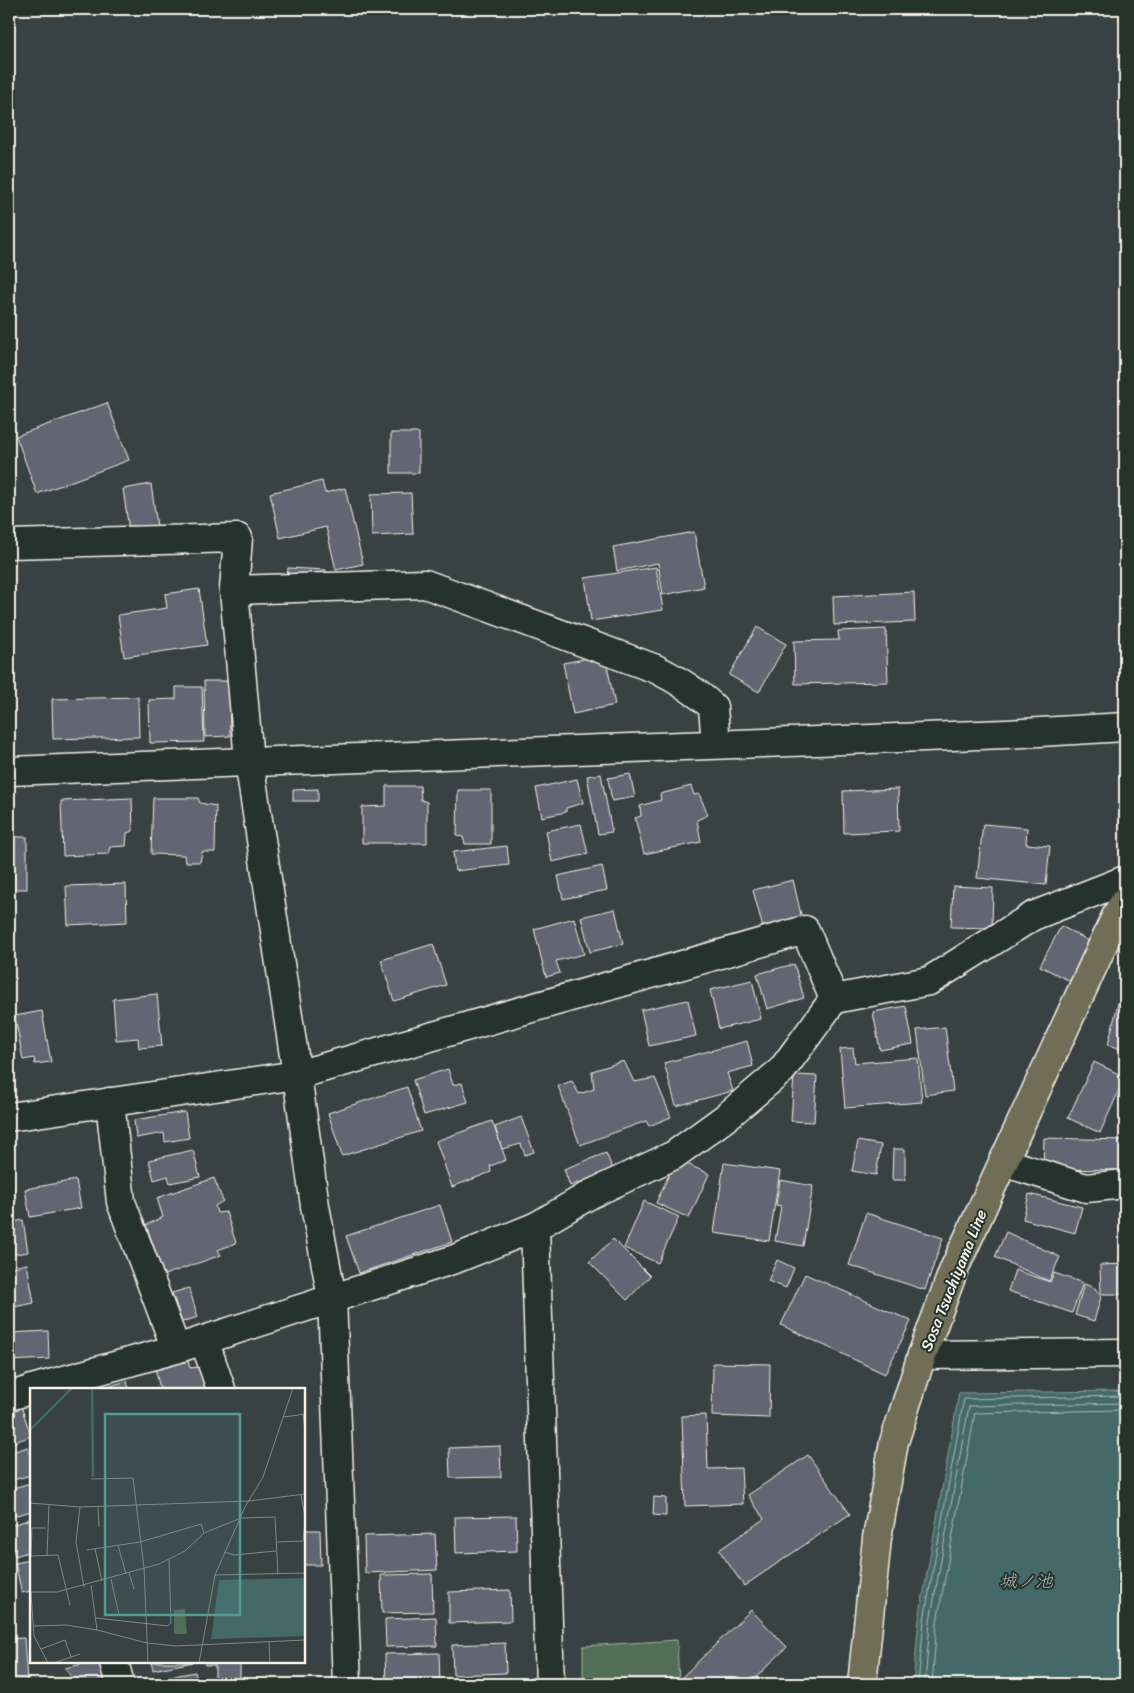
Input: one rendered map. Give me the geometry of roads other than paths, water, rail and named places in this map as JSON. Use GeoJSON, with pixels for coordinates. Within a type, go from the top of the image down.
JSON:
{"type":"FeatureCollection","features":[{"type":"Feature","properties":{"kind":"main road","name":"Sosa Tsuchiyama Line"},"geometry":{"type":"LineString","coordinates":[[862,1684],[878,1538],[894,1442],[922,1356],[954,1269],[1117,914],[1125,901]]}},
{"type":"Feature","properties":{"kind":"street"},"geometry":{"type":"LineString","coordinates":[[9,544],[238,538],[234,590],[248,761],[297,1075],[315,1206],[332,1298],[348,1684]]}},
{"type":"Feature","properties":{"kind":"street"},"geometry":{"type":"LineString","coordinates":[[234,590],[425,584],[656,670],[680,681],[698,693],[713,708],[716,744]]}},
{"type":"Feature","properties":{"kind":"street"},"geometry":{"type":"LineString","coordinates":[[9,771],[1006,734],[1125,727]]}},
{"type":"Feature","properties":{"kind":"street"},"geometry":{"type":"LineString","coordinates":[[40,1388],[176,1349],[455,1259],[535,1227],[591,1194],[674,1155],[725,1118],[782,1070],[834,999],[929,981],[1034,916],[1125,880]]}},
{"type":"Feature","properties":{"kind":"street"},"geometry":{"type":"LineString","coordinates":[[9,1117],[297,1075],[806,930],[834,999]]}},
{"type":"Feature","properties":{"kind":"street"},"geometry":{"type":"LineString","coordinates":[[110,1102],[121,1202],[176,1349]]}},
{"type":"Feature","properties":{"kind":"street"},"geometry":{"type":"LineString","coordinates":[[1002,1162],[1086,1188],[1125,1184]]}},
{"type":"Feature","properties":{"kind":"street"},"geometry":{"type":"LineString","coordinates":[[535,1227],[550,1684]]}},
{"type":"Feature","properties":{"kind":"street"},"geometry":{"type":"LineString","coordinates":[[204,1340],[221,1388]]}},
{"type":"Feature","properties":{"kind":"street"},"geometry":{"type":"LineString","coordinates":[[922,1356],[1125,1353]]}},
{"type":"Feature","properties":{"kind":"street"},"geometry":{"type":"LineString","coordinates":[[9,1396],[30,1391]]}},
{"type":"Feature","properties":{"kind":"street"},"geometry":{"type":"LineString","coordinates":[[113,1663],[115,1684]]}},
{"type":"Feature","properties":{"kind":"street"},"geometry":{"type":"LineString","coordinates":[[113,1663],[120,1684]]}},
{"type":"Feature","properties":{"kind":"water","name":"城ノ池"},"geometry":{"type":"Polygon","coordinates":[[[1125,1391],[1125,1684],[913,1684],[919,1619],[959,1393],[1125,1391]]]}}]}
